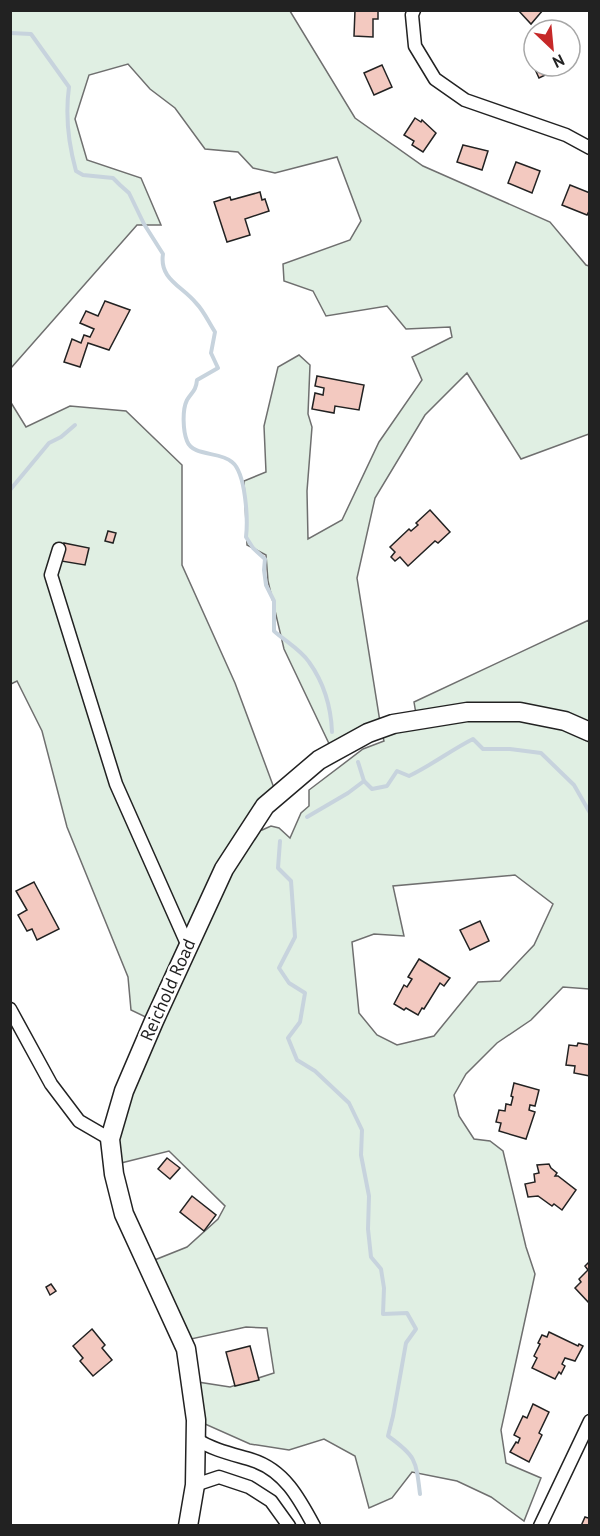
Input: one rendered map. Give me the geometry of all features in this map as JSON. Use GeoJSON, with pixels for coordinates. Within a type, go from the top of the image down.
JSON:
{"type":"FeatureCollection","features":[{"type":"Feature","properties":{"kind":"street"},"geometry":{"type":"LineString","coordinates":[[414,10],[412,15],[416,46],[435,79],[465,100],[566,135],[590,148]]}},
{"type":"Feature","properties":{"kind":"street"},"geometry":{"type":"LineString","coordinates":[[59,549],[51,575],[116,784],[188,946]]}},
{"type":"Feature","properties":{"kind":"street","name":"Reichold Road"},"geometry":{"type":"LineString","coordinates":[[188,1526],[195,1485],[195,1409],[186,1349],[124,1214],[114,1174],[110,1139],[124,1091],[224,869],[265,806],[319,760],[368,733],[393,724],[466,711],[520,712],[564,721],[590,732]]}},
{"type":"Feature","properties":{"kind":"street"},"geometry":{"type":"LineString","coordinates":[[10,1009],[51,1084],[79,1121],[110,1139]]}},
{"type":"Feature","properties":{"kind":"street"},"geometry":{"type":"LineString","coordinates":[[540,1526],[590,1421]]}},
{"type":"Feature","properties":{"kind":"street"},"geometry":{"type":"LineString","coordinates":[[195,1439],[225,1453],[255,1461],[282,1476],[299,1498],[314,1526]]}},
{"type":"Feature","properties":{"kind":"street"},"geometry":{"type":"LineString","coordinates":[[195,1485],[219,1477],[249,1487],[272,1501],[289,1526]]}},
{"type":"Feature","properties":{"kind":"green space"},"geometry":{"type":"Polygon","coordinates":[[[11,11],[290,11],[355,118],[423,166],[550,222],[589,266],[589,434],[521,459],[467,373],[425,415],[375,498],[357,578],[381,728],[417,720],[414,702],[589,620],[589,989],[563,987],[531,1020],[497,1043],[466,1074],[454,1095],[459,1116],[474,1139],[490,1141],[503,1151],[526,1247],[535,1274],[501,1430],[506,1463],[541,1478],[524,1521],[491,1497],[457,1481],[412,1472],[392,1498],[369,1508],[355,1456],[324,1439],[289,1450],[250,1444],[196,1420],[191,1381],[230,1387],[274,1373],[267,1328],[246,1327],[182,1341],[147,1263],[187,1247],[218,1219],[225,1206],[169,1151],[113,1165],[110,1139],[154,1021],[131,1010],[128,977],[67,827],[42,731],[17,681],[11,684],[10,401],[26,427],[70,406],[126,411],[182,465],[182,565],[235,683],[277,796],[254,823],[262,830],[271,826],[279,828],[290,838],[301,813],[309,806],[309,790],[363,749],[384,741],[381,729],[333,752],[284,649],[268,581],[266,555],[247,545],[244,481],[266,472],[264,426],[278,367],[299,355],[310,365],[308,414],[312,427],[307,491],[308,539],[342,520],[379,442],[422,380],[412,357],[452,337],[450,327],[406,329],[387,306],[326,316],[313,291],[284,281],[283,264],[350,240],[361,221],[337,157],[275,173],[253,168],[238,152],[205,149],[175,108],[150,89],[128,64],[89,75],[75,119],[87,160],[141,178],[161,225],[137,225],[11,368],[11,11]],[[515,875],[393,886],[404,936],[374,934],[352,942],[359,1013],[377,1035],[397,1045],[434,1036],[478,982],[500,981],[534,945],[553,904],[515,875]]]}},
{"type":"Feature","properties":{"kind":"building"},"geometry":{"type":"Polygon","coordinates":[[[355,10],[378,10],[378,19],[373,19],[373,37],[354,36],[355,10]]]}},
{"type":"Feature","properties":{"kind":"building"},"geometry":{"type":"Polygon","coordinates":[[[518,10],[543,10],[536,18],[525,18],[518,10]]]}},
{"type":"Feature","properties":{"kind":"building"},"geometry":{"type":"Polygon","coordinates":[[[382,65],[392,87],[374,95],[364,73],[382,65]]]}},
{"type":"Feature","properties":{"kind":"building"},"geometry":{"type":"Polygon","coordinates":[[[415,118],[421,122],[422,120],[436,133],[423,152],[412,145],[414,141],[404,135],[415,118]]]}},
{"type":"Feature","properties":{"kind":"building"},"geometry":{"type":"Polygon","coordinates":[[[463,145],[488,151],[482,170],[457,162],[463,145]]]}},
{"type":"Feature","properties":{"kind":"building"},"geometry":{"type":"Polygon","coordinates":[[[516,162],[540,171],[532,193],[508,183],[516,162]]]}},
{"type":"Feature","properties":{"kind":"building"},"geometry":{"type":"Polygon","coordinates":[[[570,185],[590,193],[590,209],[587,215],[562,205],[570,185]]]}},
{"type":"Feature","properties":{"kind":"building"},"geometry":{"type":"Polygon","coordinates":[[[260,192],[269,211],[245,219],[250,235],[227,242],[214,202],[260,192]]]}},
{"type":"Feature","properties":{"kind":"building"},"geometry":{"type":"Polygon","coordinates":[[[105,301],[130,310],[109,350],[88,343],[80,367],[64,362],[72,339],[81,343],[84,335],[90,337],[94,329],[80,323],[86,311],[98,316],[105,301]]]}},
{"type":"Feature","properties":{"kind":"building"},"geometry":{"type":"Polygon","coordinates":[[[317,376],[364,385],[359,410],[335,406],[334,413],[312,409],[315,393],[323,395],[324,388],[315,386],[317,376]]]}},
{"type":"Feature","properties":{"kind":"building"},"geometry":{"type":"Polygon","coordinates":[[[430,510],[450,532],[438,543],[435,541],[408,566],[400,557],[395,561],[391,557],[395,552],[390,547],[409,529],[411,531],[418,525],[416,523],[430,510]]]}},
{"type":"Feature","properties":{"kind":"building"},"geometry":{"type":"Polygon","coordinates":[[[108,531],[116,533],[113,543],[105,541],[108,531]]]}},
{"type":"Feature","properties":{"kind":"building"},"geometry":{"type":"Polygon","coordinates":[[[64,543],[89,548],[85,565],[61,561],[64,543]]]}},
{"type":"Feature","properties":{"kind":"building"},"geometry":{"type":"Polygon","coordinates":[[[34,882],[59,929],[37,940],[32,929],[27,931],[18,915],[27,910],[16,891],[34,882]]]}},
{"type":"Feature","properties":{"kind":"building"},"geometry":{"type":"Polygon","coordinates":[[[480,921],[489,941],[470,950],[460,930],[480,921]]]}},
{"type":"Feature","properties":{"kind":"building"},"geometry":{"type":"Polygon","coordinates":[[[419,959],[450,978],[444,986],[440,983],[418,1015],[394,1004],[404,985],[407,987],[412,979],[408,977],[419,959]]]}},
{"type":"Feature","properties":{"kind":"building"},"geometry":{"type":"Polygon","coordinates":[[[578,1043],[590,1045],[590,1076],[574,1073],[575,1066],[566,1065],[569,1045],[577,1046],[578,1043]]]}},
{"type":"Feature","properties":{"kind":"building"},"geometry":{"type":"Polygon","coordinates":[[[514,1083],[539,1090],[535,1106],[530,1105],[529,1110],[535,1112],[526,1139],[499,1131],[501,1123],[496,1122],[499,1110],[505,1111],[506,1104],[511,1105],[514,1083]]]}},
{"type":"Feature","properties":{"kind":"building"},"geometry":{"type":"Polygon","coordinates":[[[167,1158],[180,1168],[170,1179],[158,1169],[167,1158]]]}},
{"type":"Feature","properties":{"kind":"building"},"geometry":{"type":"Polygon","coordinates":[[[549,1164],[557,1173],[555,1176],[576,1190],[562,1210],[538,1196],[528,1197],[525,1184],[535,1182],[534,1174],[539,1173],[537,1165],[549,1164]]]}},
{"type":"Feature","properties":{"kind":"building"},"geometry":{"type":"Polygon","coordinates":[[[192,1196],[216,1215],[204,1231],[180,1212],[192,1196]]]}},
{"type":"Feature","properties":{"kind":"building"},"geometry":{"type":"Polygon","coordinates":[[[590,1261],[590,1304],[575,1288],[581,1282],[579,1279],[588,1270],[585,1266],[590,1261]]]}},
{"type":"Feature","properties":{"kind":"building"},"geometry":{"type":"Polygon","coordinates":[[[51,1284],[56,1291],[50,1295],[46,1287],[51,1284]]]}},
{"type":"Feature","properties":{"kind":"building"},"geometry":{"type":"Polygon","coordinates":[[[92,1329],[105,1345],[102,1348],[112,1360],[93,1376],[80,1361],[83,1358],[73,1346],[92,1329]]]}},
{"type":"Feature","properties":{"kind":"building"},"geometry":{"type":"Polygon","coordinates":[[[549,1332],[578,1346],[579,1344],[583,1346],[575,1361],[565,1358],[562,1364],[565,1366],[555,1379],[532,1368],[537,1358],[534,1356],[540,1344],[538,1343],[542,1335],[547,1337],[549,1332]]]}},
{"type":"Feature","properties":{"kind":"building"},"geometry":{"type":"Polygon","coordinates":[[[250,1346],[259,1380],[235,1386],[226,1352],[250,1346]]]}},
{"type":"Feature","properties":{"kind":"building"},"geometry":{"type":"Polygon","coordinates":[[[533,1404],[549,1412],[539,1433],[542,1435],[529,1462],[510,1452],[520,1438],[514,1435],[523,1416],[527,1418],[533,1404]]]}},
{"type":"Feature","properties":{"kind":"building"},"geometry":{"type":"Polygon","coordinates":[[[590,1516],[590,1526],[581,1526],[585,1517],[590,1516]]]}},
{"type":"Feature","properties":{"kind":"waterway"},"geometry":{"type":"LineString","coordinates":[[10,33],[31,34],[69,87],[68,129],[76,171],[83,175],[113,178],[129,193],[144,224],[163,254],[164,270],[173,282],[199,306],[215,332],[211,353],[218,368],[197,380],[195,389],[185,404],[184,426],[187,441],[195,449],[221,456],[237,468],[245,497],[246,537],[253,548],[265,559],[266,585],[274,601],[274,631],[302,654],[319,678],[326,695],[332,732]]}},
{"type":"Feature","properties":{"kind":"waterway"},"geometry":{"type":"LineString","coordinates":[[10,490],[49,443],[61,437],[75,425]]}},
{"type":"Feature","properties":{"kind":"waterway"},"geometry":{"type":"LineString","coordinates":[[358,762],[364,781],[372,789],[387,786],[397,771],[409,776],[473,739],[483,749],[510,749],[541,753],[574,785],[590,813]]}},
{"type":"Feature","properties":{"kind":"waterway"},"geometry":{"type":"LineString","coordinates":[[307,817],[364,781]]}},
{"type":"Feature","properties":{"kind":"waterway"},"geometry":{"type":"LineString","coordinates":[[280,841],[278,868],[291,881],[295,937],[279,968],[289,983],[305,993],[300,1022],[288,1038],[297,1060],[315,1071],[349,1103],[362,1130],[361,1155],[369,1196],[368,1229],[371,1257],[381,1269],[384,1288],[383,1314],[407,1313],[416,1329],[406,1343],[388,1436],[413,1460],[420,1494]]}}]}
